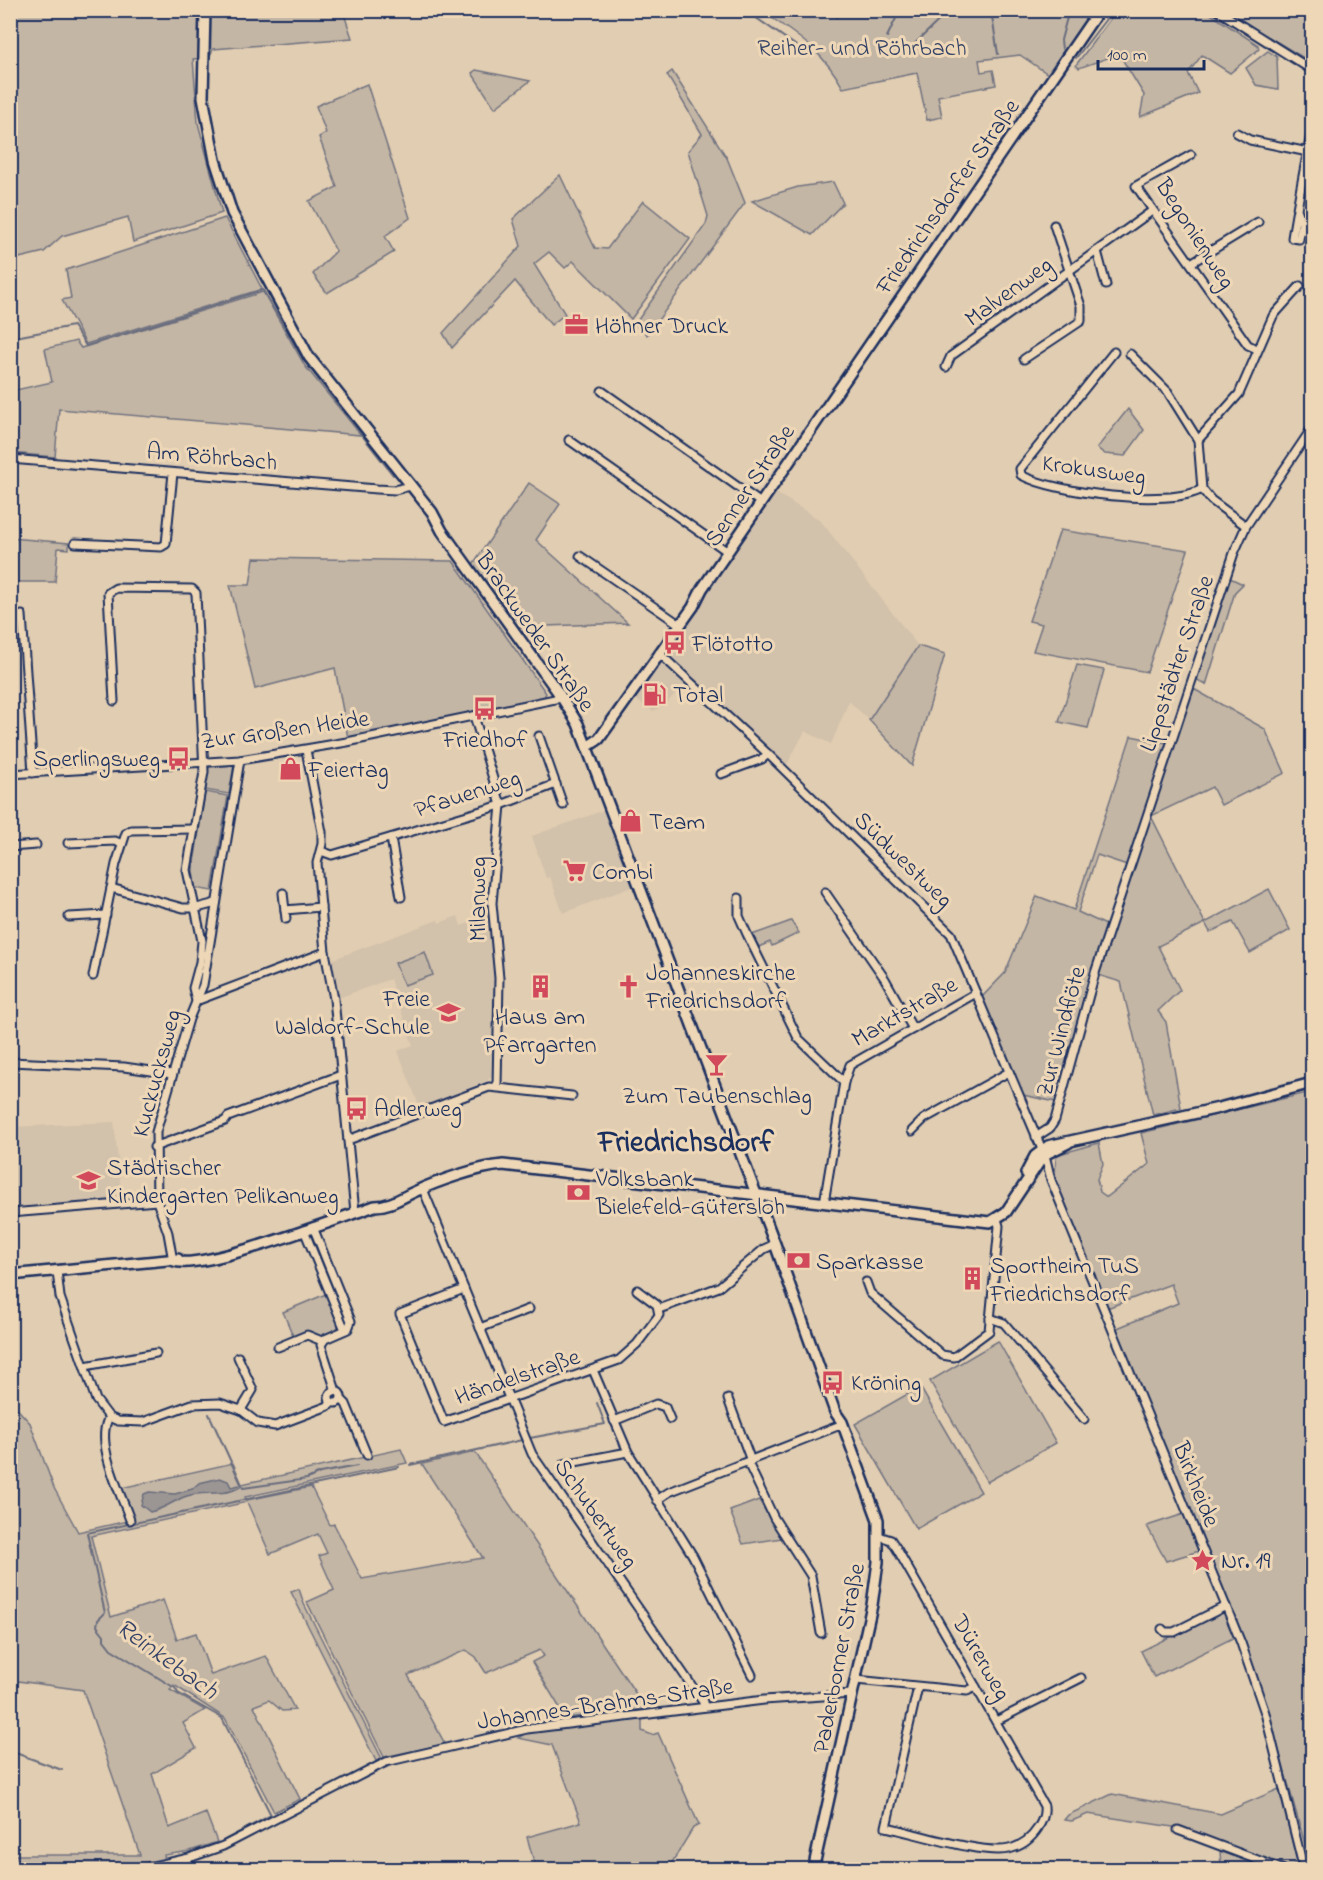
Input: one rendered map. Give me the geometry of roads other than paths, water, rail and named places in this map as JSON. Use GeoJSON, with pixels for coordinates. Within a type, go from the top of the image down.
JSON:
{"type":"FeatureCollection","features":[{"type":"Feature","properties":{"kind":"main road","name":"Brackweder Straße"},"geometry":{"type":"LineString","coordinates":[[205,10],[202,58],[203,97],[221,181],[242,233],[309,357],[413,489],[425,513],[442,531],[576,720],[755,1195]]}},
{"type":"Feature","properties":{"kind":"main road","name":"Friedrichsdorfer Straße"},"geometry":{"type":"LineString","coordinates":[[829,404],[1099,10]]}},
{"type":"Feature","properties":{"kind":"main road","name":"Senner Straße"},"geometry":{"type":"LineString","coordinates":[[587,747],[599,739],[679,623],[693,607],[702,589],[829,404]]}},
{"type":"Feature","properties":{"kind":"main road"},"geometry":{"type":"LineString","coordinates":[[10,1275],[231,1254],[355,1212],[393,1203],[412,1193],[485,1168],[503,1165],[977,1222],[997,1219],[1010,1207],[1043,1152],[1068,1143],[1219,1108],[1312,1083]]}},
{"type":"Feature","properties":{"kind":"main road","name":"Paderborner Straße"},"geometry":{"type":"LineString","coordinates":[[755,1195],[829,1388],[838,1403],[842,1423],[874,1509],[879,1536],[872,1605],[813,1869]]}},
{"type":"Feature","properties":{"kind":"street"},"geometry":{"type":"LineString","coordinates":[[1217,10],[1312,70]]}},
{"type":"Feature","properties":{"kind":"street"},"geometry":{"type":"LineString","coordinates":[[1297,209],[1312,129]]}},
{"type":"Feature","properties":{"kind":"street"},"geometry":{"type":"LineString","coordinates":[[1237,133],[1259,142],[1308,152]]}},
{"type":"Feature","properties":{"kind":"street","name":"Begonienweg"},"geometry":{"type":"LineString","coordinates":[[1191,155],[1136,186],[1248,345],[1257,349]]}},
{"type":"Feature","properties":{"kind":"street","name":"Malvenweg"},"geometry":{"type":"LineString","coordinates":[[946,367],[951,356],[1152,211]]}},
{"type":"Feature","properties":{"kind":"street"},"geometry":{"type":"LineString","coordinates":[[1191,263],[1258,222]]}},
{"type":"Feature","properties":{"kind":"street"},"geometry":{"type":"LineString","coordinates":[[1024,358],[1081,321],[1081,306],[1054,225]]}},
{"type":"Feature","properties":{"kind":"street"},"geometry":{"type":"LineString","coordinates":[[1097,251],[1106,285]]}},
{"type":"Feature","properties":{"kind":"street"},"geometry":{"type":"LineString","coordinates":[[1198,440],[1239,394],[1273,316],[1300,286]]}},
{"type":"Feature","properties":{"kind":"street","name":"Krokusweg"},"geometry":{"type":"LineString","coordinates":[[1114,352],[1020,469],[1021,476],[1100,495],[1176,498],[1191,495],[1202,489]]}},
{"type":"Feature","properties":{"kind":"street"},"geometry":{"type":"LineString","coordinates":[[1130,354],[1168,392],[1198,440],[1202,489],[1211,500],[1246,526]]}},
{"type":"Feature","properties":{"kind":"street"},"geometry":{"type":"LineString","coordinates":[[602,391],[761,503]]}},
{"type":"Feature","properties":{"kind":"street","name":"Lippstädter Straße"},"geometry":{"type":"LineString","coordinates":[[1110,927],[1234,553],[1246,526],[1312,428]]}},
{"type":"Feature","properties":{"kind":"street"},"geometry":{"type":"LineString","coordinates":[[569,440],[728,552]]}},
{"type":"Feature","properties":{"kind":"street","name":"Am Röhrbach"},"geometry":{"type":"LineString","coordinates":[[10,459],[386,490],[413,489]]}},
{"type":"Feature","properties":{"kind":"street"},"geometry":{"type":"LineString","coordinates":[[75,543],[162,547],[166,544],[173,472]]}},
{"type":"Feature","properties":{"kind":"street"},"geometry":{"type":"LineString","coordinates":[[580,556],[679,623]]}},
{"type":"Feature","properties":{"kind":"street"},"geometry":{"type":"LineString","coordinates":[[114,701],[108,593],[116,588],[192,589],[196,593],[204,761]]}},
{"type":"Feature","properties":{"kind":"street"},"geometry":{"type":"LineString","coordinates":[[22,615],[33,773]]}},
{"type":"Feature","properties":{"kind":"street","name":"Südwestweg"},"geometry":{"type":"LineString","coordinates":[[658,653],[768,754],[946,928],[956,943],[1043,1152]]}},
{"type":"Feature","properties":{"kind":"street","name":"Zur Großen Heide"},"geometry":{"type":"LineString","coordinates":[[10,774],[240,759],[306,750],[555,699],[560,695]]}},
{"type":"Feature","properties":{"kind":"street","name":"Milanweg"},"geometry":{"type":"LineString","coordinates":[[474,716],[501,805],[492,903],[498,978],[497,1087]]}},
{"type":"Feature","properties":{"kind":"street","name":"Pfauenweg"},"geometry":{"type":"LineString","coordinates":[[539,736],[563,804]]}},
{"type":"Feature","properties":{"kind":"street"},"geometry":{"type":"LineString","coordinates":[[306,750],[322,832],[321,851],[317,863],[325,952],[334,999],[355,1212]]}},
{"type":"Feature","properties":{"kind":"street"},"geometry":{"type":"LineString","coordinates":[[721,774],[762,759],[768,754]]}},
{"type":"Feature","properties":{"kind":"street","name":"Kuckucksweg"},"geometry":{"type":"LineString","coordinates":[[173,1261],[168,1233],[157,1202],[154,1147],[158,1122],[172,1074],[202,985],[240,759]]}},
{"type":"Feature","properties":{"kind":"street","name":"Kuckucksweg"},"geometry":{"type":"LineString","coordinates":[[196,1001],[193,988],[200,962],[202,941],[187,870],[204,761]]}},
{"type":"Feature","properties":{"kind":"street","name":"Pfauenweg"},"geometry":{"type":"LineString","coordinates":[[321,851],[332,855],[501,805],[556,784]]}},
{"type":"Feature","properties":{"kind":"street"},"geometry":{"type":"LineString","coordinates":[[93,976],[111,888],[126,833],[130,830],[194,829]]}},
{"type":"Feature","properties":{"kind":"street","name":"Pfauenweg"},"geometry":{"type":"LineString","coordinates":[[390,838],[401,897]]}},
{"type":"Feature","properties":{"kind":"street"},"geometry":{"type":"LineString","coordinates":[[68,843],[115,841],[122,844]]}},
{"type":"Feature","properties":{"kind":"street"},"geometry":{"type":"LineString","coordinates":[[10,847],[36,845]]}},
{"type":"Feature","properties":{"kind":"street"},"geometry":{"type":"LineString","coordinates":[[111,888],[183,908],[197,909],[216,903]]}},
{"type":"Feature","properties":{"kind":"street"},"geometry":{"type":"LineString","coordinates":[[825,892],[885,979],[913,1029]]}},
{"type":"Feature","properties":{"kind":"street"},"geometry":{"type":"LineString","coordinates":[[284,893],[286,919]]}},
{"type":"Feature","properties":{"kind":"street"},"geometry":{"type":"LineString","coordinates":[[739,897],[739,916],[798,1038],[844,1082]]}},
{"type":"Feature","properties":{"kind":"street"},"geometry":{"type":"LineString","coordinates":[[285,910],[321,907]]}},
{"type":"Feature","properties":{"kind":"street"},"geometry":{"type":"LineString","coordinates":[[69,917],[106,915]]}},
{"type":"Feature","properties":{"kind":"street","name":"Zur Windflöte"},"geometry":{"type":"LineString","coordinates":[[1036,1137],[1050,1128],[1055,1120],[1110,927]]}},
{"type":"Feature","properties":{"kind":"street"},"geometry":{"type":"LineString","coordinates":[[196,1001],[325,952]]}},
{"type":"Feature","properties":{"kind":"street","name":"Marktstraße"},"geometry":{"type":"LineString","coordinates":[[824,1203],[844,1082],[850,1065],[976,993]]}},
{"type":"Feature","properties":{"kind":"street"},"geometry":{"type":"LineString","coordinates":[[10,1062],[124,1067],[172,1074]]}},
{"type":"Feature","properties":{"kind":"street"},"geometry":{"type":"LineString","coordinates":[[912,1131],[924,1119],[1009,1072]]}},
{"type":"Feature","properties":{"kind":"street"},"geometry":{"type":"LineString","coordinates":[[154,1147],[341,1075]]}},
{"type":"Feature","properties":{"kind":"street"},"geometry":{"type":"LineString","coordinates":[[348,1140],[489,1087],[572,1096]]}},
{"type":"Feature","properties":{"kind":"street","name":"Birkheide"},"geometry":{"type":"LineString","coordinates":[[1043,1152],[1051,1180],[1226,1606],[1265,1713],[1304,1869]]}},
{"type":"Feature","properties":{"kind":"street","name":"Schubertweg"},"geometry":{"type":"LineString","coordinates":[[423,1189],[532,1454],[703,1702],[704,1707]]}},
{"type":"Feature","properties":{"kind":"street"},"geometry":{"type":"LineString","coordinates":[[10,1213],[157,1202]]}},
{"type":"Feature","properties":{"kind":"street"},"geometry":{"type":"LineString","coordinates":[[866,1282],[870,1293],[942,1355],[949,1357],[959,1354],[985,1336],[988,1331],[999,1226],[997,1219]]}},
{"type":"Feature","properties":{"kind":"street"},"geometry":{"type":"LineString","coordinates":[[278,1347],[307,1335],[322,1341],[351,1326],[351,1321],[308,1228]]}},
{"type":"Feature","properties":{"kind":"street"},"geometry":{"type":"LineString","coordinates":[[637,1290],[659,1310],[724,1284],[764,1249],[775,1244]]}},
{"type":"Feature","properties":{"kind":"street"},"geometry":{"type":"LineString","coordinates":[[57,1271],[60,1297],[98,1404],[109,1417],[118,1421],[143,1422],[181,1407],[211,1403],[227,1404],[242,1410],[258,1423],[275,1426],[328,1406],[331,1402]]}},
{"type":"Feature","properties":{"kind":"street","name":"Händelstraße"},"geometry":{"type":"LineString","coordinates":[[464,1289],[400,1314],[444,1422],[593,1370],[626,1355],[658,1315],[659,1310]]}},
{"type":"Feature","properties":{"kind":"street"},"geometry":{"type":"LineString","coordinates":[[480,1328],[529,1309]]}},
{"type":"Feature","properties":{"kind":"street"},"geometry":{"type":"LineString","coordinates":[[990,1318],[1004,1323],[1084,1419]]}},
{"type":"Feature","properties":{"kind":"street"},"geometry":{"type":"LineString","coordinates":[[322,1341],[321,1348],[336,1391],[346,1404],[368,1455]]}},
{"type":"Feature","properties":{"kind":"street"},"geometry":{"type":"LineString","coordinates":[[85,1366],[156,1353]]}},
{"type":"Feature","properties":{"kind":"street"},"geometry":{"type":"LineString","coordinates":[[238,1357],[253,1390],[242,1410]]}},
{"type":"Feature","properties":{"kind":"street"},"geometry":{"type":"LineString","coordinates":[[593,1370],[628,1452],[693,1556],[752,1676]]}},
{"type":"Feature","properties":{"kind":"street"},"geometry":{"type":"LineString","coordinates":[[331,1402],[329,1395],[336,1391]]}},
{"type":"Feature","properties":{"kind":"street"},"geometry":{"type":"LineString","coordinates":[[331,1402],[337,1403],[341,1399]]}},
{"type":"Feature","properties":{"kind":"street"},"geometry":{"type":"LineString","coordinates":[[728,1399],[750,1462],[774,1518],[811,1576],[821,1633]]}},
{"type":"Feature","properties":{"kind":"street"},"geometry":{"type":"LineString","coordinates":[[614,1421],[657,1404],[665,1407],[670,1419]]}},
{"type":"Feature","properties":{"kind":"street"},"geometry":{"type":"LineString","coordinates":[[109,1417],[104,1428],[104,1445],[130,1520]]}},
{"type":"Feature","properties":{"kind":"street"},"geometry":{"type":"LineString","coordinates":[[657,1500],[669,1492],[750,1462],[842,1423]]}},
{"type":"Feature","properties":{"kind":"street"},"geometry":{"type":"LineString","coordinates":[[564,1464],[628,1452]]}},
{"type":"Feature","properties":{"kind":"street","name":"Dürerweg"},"geometry":{"type":"LineString","coordinates":[[879,1536],[891,1540],[897,1549],[1044,1806],[1044,1815],[1032,1837],[1009,1849],[966,1845],[886,1827],[918,1687]]}},
{"type":"Feature","properties":{"kind":"street"},"geometry":{"type":"LineString","coordinates":[[1162,1629],[1165,1632],[1174,1632],[1226,1606]]}},
{"type":"Feature","properties":{"kind":"street"},"geometry":{"type":"LineString","coordinates":[[996,1721],[1081,1678]]}},
{"type":"Feature","properties":{"kind":"street"},"geometry":{"type":"LineString","coordinates":[[856,1680],[967,1691],[976,1687]]}},
{"type":"Feature","properties":{"kind":"street","name":"Johannes-Brahms-Straße"},"geometry":{"type":"LineString","coordinates":[[136,1869],[189,1858],[223,1846],[386,1762],[527,1729],[704,1707],[836,1693],[852,1694]]}},
{"type":"Feature","properties":{"kind":"street"},"geometry":{"type":"LineString","coordinates":[[1179,1830],[1284,1869]]}},
{"type":"Feature","properties":{"kind":"waterway"},"geometry":{"type":"LineString","coordinates":[[42,10],[56,14],[78,10]]}},
{"type":"Feature","properties":{"kind":"waterway"},"geometry":{"type":"LineString","coordinates":[[79,10],[106,14],[119,10]]}},
{"type":"Feature","properties":{"kind":"waterway"},"geometry":{"type":"LineString","coordinates":[[745,10],[812,57]]}},
{"type":"Feature","properties":{"kind":"waterway"},"geometry":{"type":"LineString","coordinates":[[837,17],[839,10]]}},
{"type":"Feature","properties":{"kind":"waterway"},"geometry":{"type":"LineString","coordinates":[[887,37],[900,10]]}},
{"type":"Feature","properties":{"kind":"waterway"},"geometry":{"type":"LineString","coordinates":[[906,52],[950,10]]}},
{"type":"Feature","properties":{"kind":"waterway"},"geometry":{"type":"LineString","coordinates":[[991,10],[998,54]]}},
{"type":"Feature","properties":{"kind":"waterway"},"geometry":{"type":"LineString","coordinates":[[1062,49],[1061,40],[1069,10]]}},
{"type":"Feature","properties":{"kind":"waterway"},"geometry":{"type":"LineString","coordinates":[[1076,58],[1113,10]]}},
{"type":"Feature","properties":{"kind":"waterway"},"geometry":{"type":"LineString","coordinates":[[887,329],[1016,140]]}},
{"type":"Feature","properties":{"kind":"waterway"},"geometry":{"type":"LineString","coordinates":[[10,338],[73,326],[86,346],[263,290],[304,361],[393,475]]}},
{"type":"Feature","properties":{"kind":"waterway"},"geometry":{"type":"LineString","coordinates":[[795,462],[874,348]]}},
{"type":"Feature","properties":{"kind":"waterway","name":"Reinkebach"},"geometry":{"type":"LineString","coordinates":[[530,1438],[605,1424],[597,1403]]}},
{"type":"Feature","properties":{"kind":"waterway"},"geometry":{"type":"LineString","coordinates":[[209,1414],[243,1488],[307,1479],[320,1473],[357,1466]]}},
{"type":"Feature","properties":{"kind":"waterway","name":"Reinkebach"},"geometry":{"type":"LineString","coordinates":[[410,1465],[522,1440]]}},
{"type":"Feature","properties":{"kind":"waterway","name":"Reinkebach"},"geometry":{"type":"LineString","coordinates":[[225,1840],[271,1815],[222,1718],[178,1693],[175,1688],[111,1649],[104,1640],[104,1635],[97,1626],[98,1620],[105,1613],[87,1533],[399,1467]]}},
{"type":"Feature","properties":{"kind":"waterway"},"geometry":{"type":"LineString","coordinates":[[10,1751],[62,1770]]}},
{"type":"Feature","properties":{"kind":"waterway"},"geometry":{"type":"LineString","coordinates":[[111,1870],[191,1853],[217,1844]]}},
{"type":"Feature","properties":{"kind":"place","name":"Höhner Druck"},"geometry":{"type":"Point","coordinates":[577,325]}},
{"type":"Feature","properties":{"kind":"place","name":"Flötotto"},"geometry":{"type":"Point","coordinates":[674,643]}},
{"type":"Feature","properties":{"kind":"place","name":"Total"},"geometry":{"type":"Point","coordinates":[655,694]}},
{"type":"Feature","properties":{"kind":"place","name":"Friedhof"},"geometry":{"type":"Point","coordinates":[485,709]}},
{"type":"Feature","properties":{"kind":"place","name":"Sperlingsweg"},"geometry":{"type":"Point","coordinates":[178,758]}},
{"type":"Feature","properties":{"kind":"place","name":"Feiertag"},"geometry":{"type":"Point","coordinates":[290,769]}},
{"type":"Feature","properties":{"kind":"place","name":"Team"},"geometry":{"type":"Point","coordinates":[631,821]}},
{"type":"Feature","properties":{"kind":"place","name":"Combi"},"geometry":{"type":"Point","coordinates":[574,871]}},
{"type":"Feature","properties":{"kind":"place","name":"Haus am Pfarrgarten"},"geometry":{"type":"Point","coordinates":[540,986]}},
{"type":"Feature","properties":{"kind":"place","name":"Johanneskirche Friedrichsdorf"},"geometry":{"type":"Point","coordinates":[628,986]}},
{"type":"Feature","properties":{"kind":"place","name":"Freie Waldorf-Schule"},"geometry":{"type":"Point","coordinates":[448,1012]}},
{"type":"Feature","properties":{"kind":"place","name":"Zum Taubenschlag"},"geometry":{"type":"Point","coordinates":[717,1065]}},
{"type":"Feature","properties":{"kind":"place","name":"Adlerweg"},"geometry":{"type":"Point","coordinates":[356,1108]}},
{"type":"Feature","properties":{"kind":"place","name":"Städtischer Kindergarten Pelikanweg"},"geometry":{"type":"Point","coordinates":[89,1181]}},
{"type":"Feature","properties":{"kind":"place","name":"Volksbank Bielefeld-Gütersloh"},"geometry":{"type":"Point","coordinates":[578,1192]}},
{"type":"Feature","properties":{"kind":"place","name":"Sparkasse"},"geometry":{"type":"Point","coordinates":[798,1261]}},
{"type":"Feature","properties":{"kind":"place","name":"Sportheim TuS Friedrichsdorf"},"geometry":{"type":"Point","coordinates":[972,1279]}},
{"type":"Feature","properties":{"kind":"place","name":"Kröning"},"geometry":{"type":"Point","coordinates":[833,1382]}},
{"type":"Feature","properties":{"kind":"place","name":"Nr. 19"},"geometry":{"type":"Point","coordinates":[1203,1560]}},
{"type":"Feature","properties":{"kind":"district","name":"Friedrichsdorf"},"geometry":{"type":"Point","coordinates":[686,1141]}},
{"type":"Feature","properties":{"kind":"park label","name":"Reiher- und Röhrbach"},"geometry":{"type":"Point","coordinates":[862,47]}}]}
